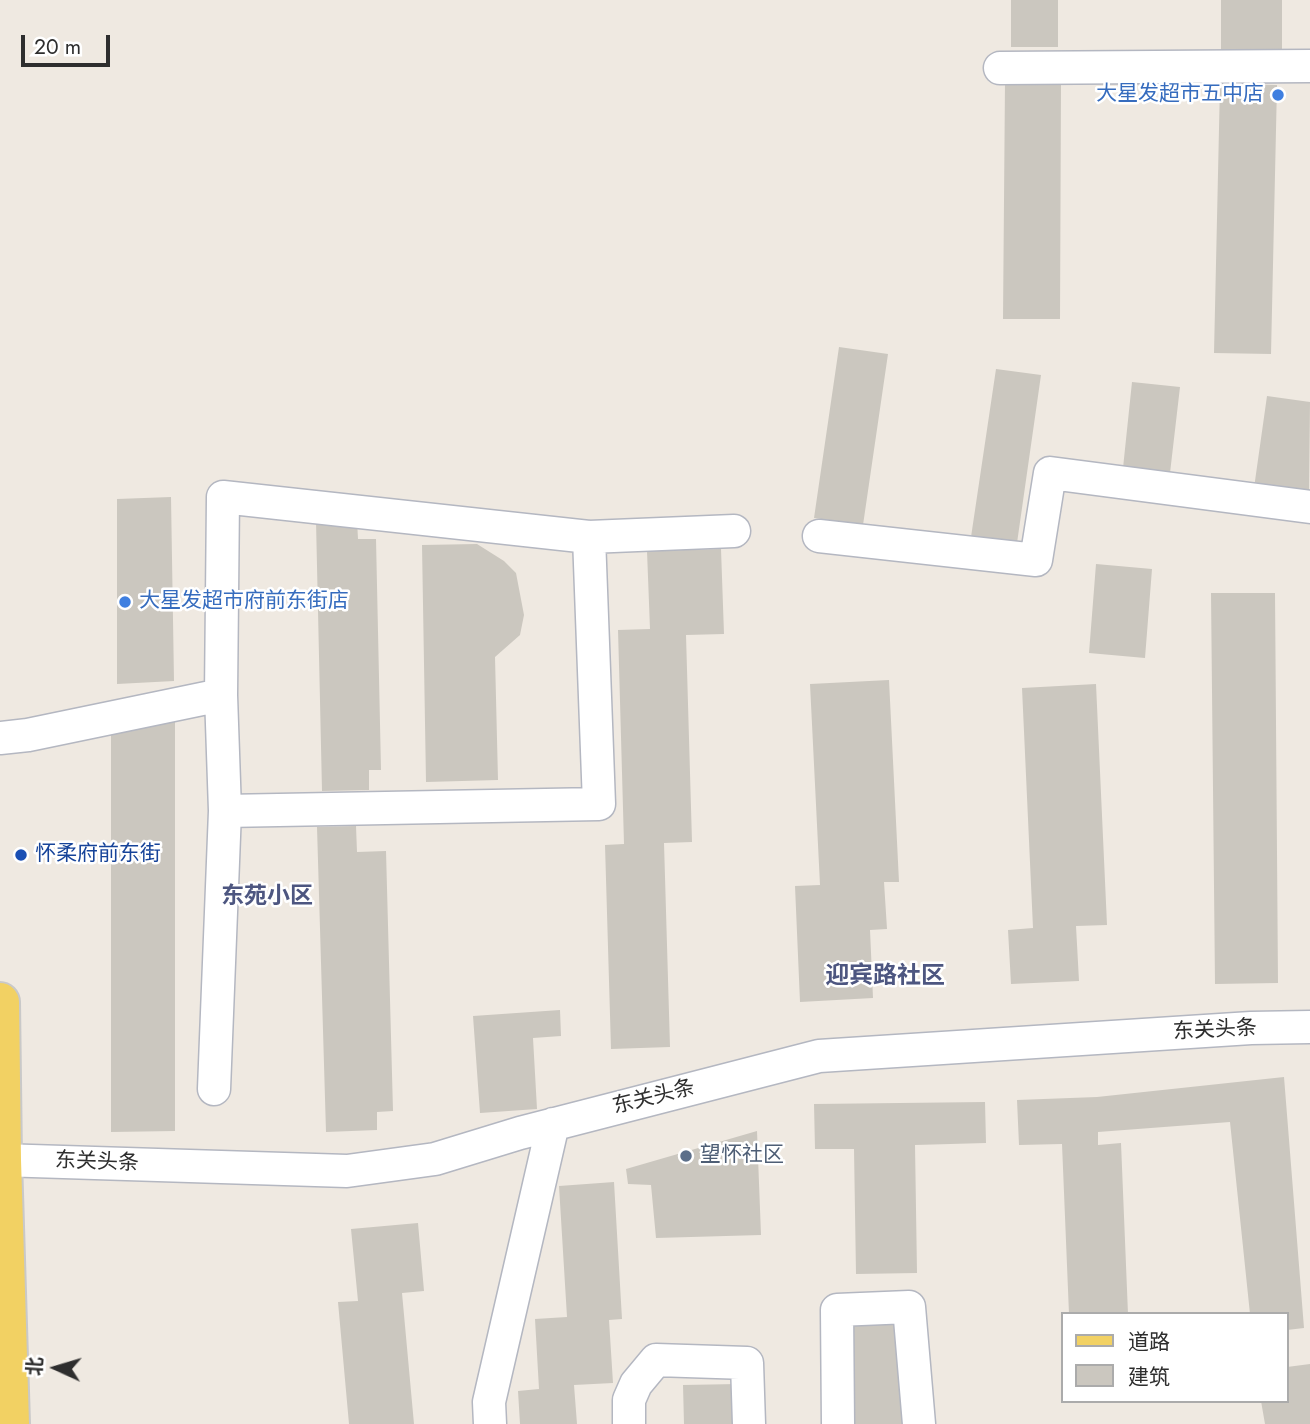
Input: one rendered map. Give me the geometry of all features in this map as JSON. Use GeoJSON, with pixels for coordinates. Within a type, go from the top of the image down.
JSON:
{"type":"FeatureCollection","features":[{"type":"Feature","properties":{"kind":"main road"},"geometry":{"type":"LineString","coordinates":[[0,1002],[1,1160],[10,1424]]}},
{"type":"Feature","properties":{"kind":"street"},"geometry":{"type":"LineString","coordinates":[[1000,68],[1310,65]]}},
{"type":"Feature","properties":{"kind":"street"},"geometry":{"type":"LineString","coordinates":[[819,536],[1036,560],[1050,473],[1310,507]]}},
{"type":"Feature","properties":{"kind":"street"},"geometry":{"type":"LineString","coordinates":[[214,1089],[225,811],[221,695],[223,497],[589,537],[734,531]]}},
{"type":"Feature","properties":{"kind":"street"},"geometry":{"type":"LineString","coordinates":[[225,811],[598,804],[589,537]]}},
{"type":"Feature","properties":{"kind":"street"},"geometry":{"type":"LineString","coordinates":[[0,738],[221,695]]}},
{"type":"Feature","properties":{"kind":"street","name":"东关头条"},"geometry":{"type":"LineString","coordinates":[[1,1160],[347,1171],[435,1159],[553,1124],[819,1056],[1251,1028],[1310,1027]]}},
{"type":"Feature","properties":{"kind":"street"},"geometry":{"type":"LineString","coordinates":[[490,1424],[489,1402],[553,1124]]}},
{"type":"Feature","properties":{"kind":"street"},"geometry":{"type":"LineString","coordinates":[[838,1424],[837,1310],[909,1307],[919,1424]]}},
{"type":"Feature","properties":{"kind":"street"},"geometry":{"type":"LineString","coordinates":[[629,1424],[629,1400],[636,1384],[656,1360],[747,1363],[749,1424]]}},
{"type":"Feature","properties":{"kind":"building"},"geometry":{"type":"Polygon","coordinates":[[[1011,0],[1058,0],[1058,47],[1011,47],[1011,0]]]}},
{"type":"Feature","properties":{"kind":"building"},"geometry":{"type":"Polygon","coordinates":[[[1221,0],[1282,0],[1282,50],[1221,50],[1221,0]]]}},
{"type":"Feature","properties":{"kind":"building"},"geometry":{"type":"Polygon","coordinates":[[[1005,82],[1061,82],[1060,319],[1003,319],[1005,82]]]}},
{"type":"Feature","properties":{"kind":"building"},"geometry":{"type":"Polygon","coordinates":[[[1220,84],[1277,85],[1271,354],[1214,353],[1220,84]]]}},
{"type":"Feature","properties":{"kind":"building"},"geometry":{"type":"Polygon","coordinates":[[[839,347],[888,354],[863,525],[814,518],[839,347]]]}},
{"type":"Feature","properties":{"kind":"building"},"geometry":{"type":"Polygon","coordinates":[[[996,369],[1041,375],[1017,543],[971,537],[996,369]]]}},
{"type":"Feature","properties":{"kind":"building"},"geometry":{"type":"Polygon","coordinates":[[[1132,382],[1180,387],[1170,473],[1123,468],[1132,382]]]}},
{"type":"Feature","properties":{"kind":"building"},"geometry":{"type":"Polygon","coordinates":[[[1267,396],[1310,402],[1309,496],[1254,488],[1267,396]]]}},
{"type":"Feature","properties":{"kind":"building"},"geometry":{"type":"Polygon","coordinates":[[[171,497],[174,681],[117,684],[117,499],[171,497]]]}},
{"type":"Feature","properties":{"kind":"building"},"geometry":{"type":"Polygon","coordinates":[[[357,520],[358,539],[376,539],[381,770],[369,770],[369,790],[322,791],[316,521],[357,520]]]}},
{"type":"Feature","properties":{"kind":"building"},"geometry":{"type":"Polygon","coordinates":[[[477,544],[504,561],[516,573],[524,615],[520,635],[495,657],[498,780],[426,782],[422,545],[477,544]]]}},
{"type":"Feature","properties":{"kind":"building"},"geometry":{"type":"Polygon","coordinates":[[[721,549],[724,634],[686,635],[692,842],[664,843],[670,1047],[611,1049],[605,845],[624,844],[618,630],[650,629],[647,551],[721,549]]]}},
{"type":"Feature","properties":{"kind":"building"},"geometry":{"type":"Polygon","coordinates":[[[1096,564],[1152,569],[1145,658],[1089,653],[1096,564]]]}},
{"type":"Feature","properties":{"kind":"building"},"geometry":{"type":"Polygon","coordinates":[[[1211,593],[1275,593],[1278,983],[1215,984],[1211,593]]]}},
{"type":"Feature","properties":{"kind":"building"},"geometry":{"type":"Polygon","coordinates":[[[889,680],[899,882],[884,882],[887,929],[870,930],[873,998],[800,1002],[795,886],[820,885],[810,684],[889,680]]]}},
{"type":"Feature","properties":{"kind":"building"},"geometry":{"type":"Polygon","coordinates":[[[1096,684],[1107,925],[1076,926],[1079,981],[1011,984],[1008,930],[1033,928],[1022,688],[1096,684]]]}},
{"type":"Feature","properties":{"kind":"building"},"geometry":{"type":"Polygon","coordinates":[[[111,722],[175,722],[175,1131],[111,1132],[111,722]]]}},
{"type":"Feature","properties":{"kind":"building"},"geometry":{"type":"Polygon","coordinates":[[[356,826],[357,852],[386,851],[393,1111],[377,1112],[377,1130],[326,1132],[317,827],[356,826]]]}},
{"type":"Feature","properties":{"kind":"building"},"geometry":{"type":"Polygon","coordinates":[[[560,1010],[561,1036],[533,1038],[537,1109],[480,1113],[473,1016],[560,1010]]]}},
{"type":"Feature","properties":{"kind":"building"},"geometry":{"type":"Polygon","coordinates":[[[1284,1077],[1304,1328],[1289,1330],[1289,1312],[1250,1312],[1230,1122],[1098,1132],[1098,1145],[1121,1143],[1128,1312],[1069,1312],[1062,1144],[1019,1145],[1017,1100],[1097,1097],[1284,1077]]]}},
{"type":"Feature","properties":{"kind":"building"},"geometry":{"type":"Polygon","coordinates":[[[985,1102],[986,1143],[915,1145],[917,1273],[856,1274],[854,1149],[815,1149],[814,1104],[985,1102]]]}},
{"type":"Feature","properties":{"kind":"building"},"geometry":{"type":"Polygon","coordinates":[[[757,1131],[761,1235],[656,1238],[651,1185],[628,1184],[626,1169],[757,1131]]]}},
{"type":"Feature","properties":{"kind":"building"},"geometry":{"type":"Polygon","coordinates":[[[614,1182],[622,1319],[609,1320],[613,1383],[574,1385],[577,1424],[520,1424],[518,1391],[539,1389],[535,1319],[567,1317],[559,1186],[614,1182]]]}},
{"type":"Feature","properties":{"kind":"building"},"geometry":{"type":"Polygon","coordinates":[[[418,1223],[424,1291],[402,1293],[414,1424],[349,1424],[338,1302],[358,1301],[351,1229],[418,1223]]]}},
{"type":"Feature","properties":{"kind":"building"},"geometry":{"type":"Polygon","coordinates":[[[902,1323],[904,1424],[851,1424],[849,1324],[902,1323]]]}},
{"type":"Feature","properties":{"kind":"building"},"geometry":{"type":"Polygon","coordinates":[[[1310,1364],[1310,1424],[1265,1424],[1261,1403],[1289,1403],[1289,1367],[1310,1364]]]}},
{"type":"Feature","properties":{"kind":"building"},"geometry":{"type":"Polygon","coordinates":[[[738,1384],[739,1424],[684,1424],[683,1385],[738,1384]]]}},
{"type":"Feature","properties":{"kind":"place","name":"大星发超市五中店"},"geometry":{"type":"Point","coordinates":[1278,95]}},
{"type":"Feature","properties":{"kind":"place","name":"大星发超市府前东街店"},"geometry":{"type":"Point","coordinates":[125,602]}},
{"type":"Feature","properties":{"kind":"place","name":"怀柔府前东街"},"geometry":{"type":"Point","coordinates":[21,855]}},
{"type":"Feature","properties":{"kind":"place","name":"望怀社区"},"geometry":{"type":"Point","coordinates":[686,1156]}},
{"type":"Feature","properties":{"kind":"district","name":"东苑小区"},"geometry":{"type":"Point","coordinates":[267,897]}},
{"type":"Feature","properties":{"kind":"district","name":"迎宾路社区"},"geometry":{"type":"Point","coordinates":[885,977]}}]}
